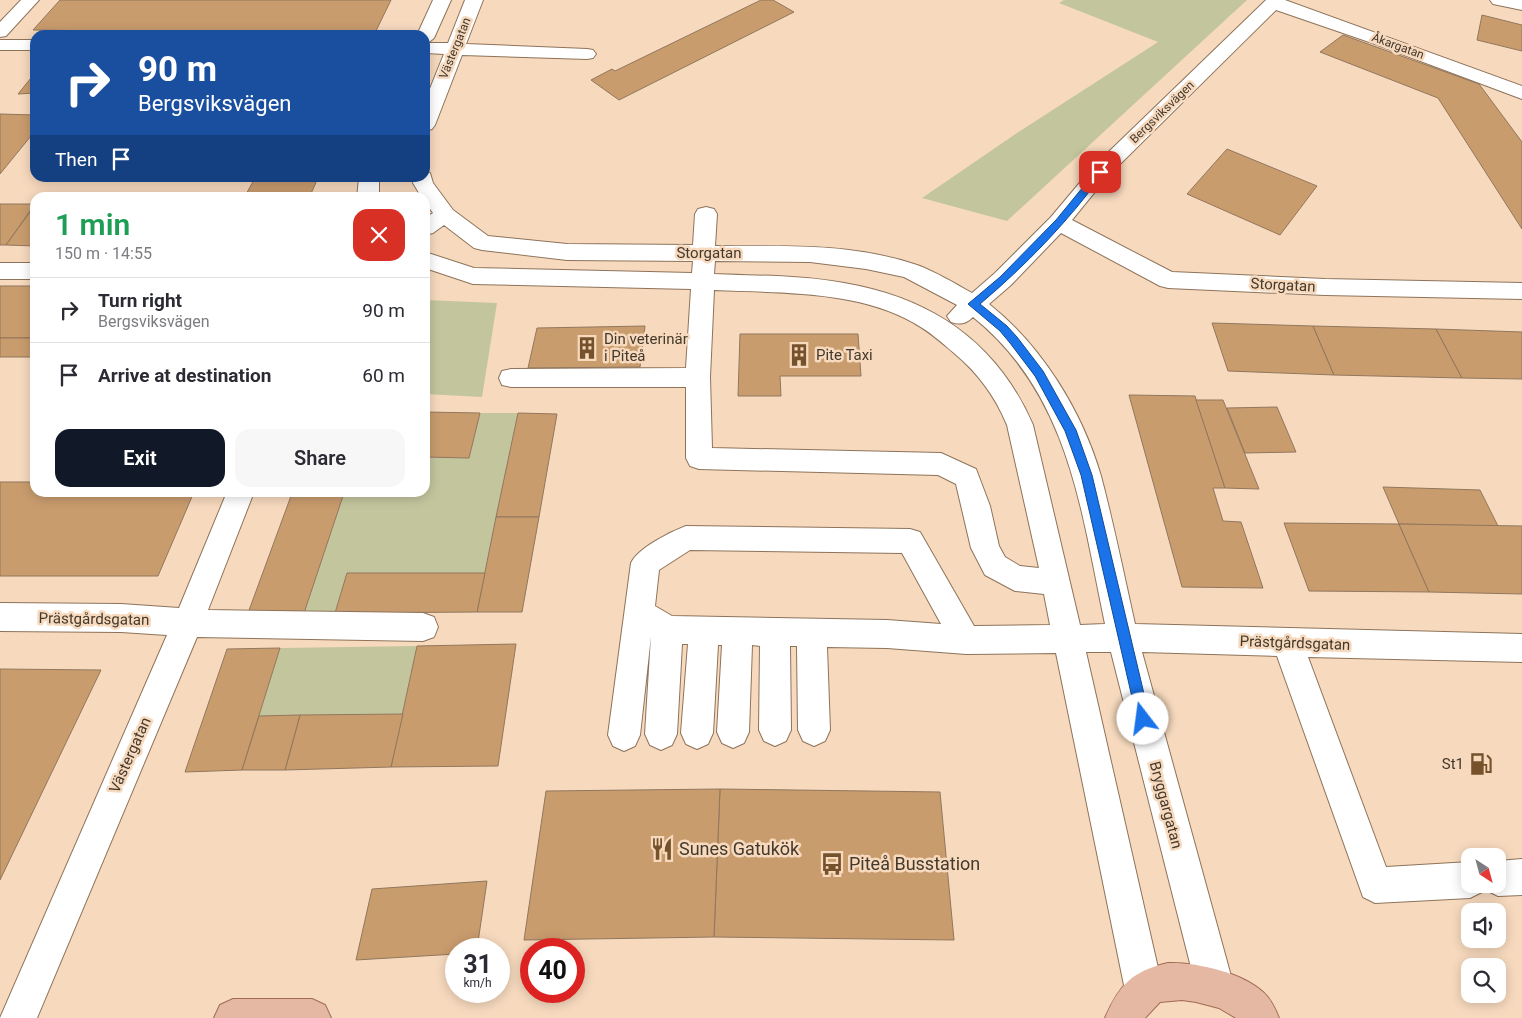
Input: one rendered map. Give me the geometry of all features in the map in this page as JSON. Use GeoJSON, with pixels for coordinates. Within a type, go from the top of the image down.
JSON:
{"type":"FeatureCollection","features":[{"type":"Feature","properties":{"kind":"main road"},"geometry":{"type":"LineString","coordinates":[[1126,1011],[1161,983],[1188,982],[1215,987],[1248,1004],[1260,1018]]}},
{"type":"Feature","properties":{"kind":"main road"},"geometry":{"type":"LineString","coordinates":[[233,1018],[312,1018]]}},
{"type":"Feature","properties":{"kind":"street"},"geometry":{"type":"LineString","coordinates":[[0,32],[30,0]]}},
{"type":"Feature","properties":{"kind":"street"},"geometry":{"type":"LineString","coordinates":[[429,30],[442,0]]}},
{"type":"Feature","properties":{"kind":"street","name":"Västergatan"},"geometry":{"type":"LineString","coordinates":[[430,112],[474,0]]}},
{"type":"Feature","properties":{"kind":"street"},"geometry":{"type":"LineString","coordinates":[[1499,0],[1522,5]]}},
{"type":"Feature","properties":{"kind":"street","name":"Åkargatan"},"geometry":{"type":"LineString","coordinates":[[1275,1],[1522,93]]}},
{"type":"Feature","properties":{"kind":"street","name":"Bergsviksvägen"},"geometry":{"type":"LineString","coordinates":[[936,326],[973,304],[1003,279],[1059,222],[1100,172],[1275,1]]}},
{"type":"Feature","properties":{"kind":"street"},"geometry":{"type":"LineString","coordinates":[[0,45],[30,45]]}},
{"type":"Feature","properties":{"kind":"street"},"geometry":{"type":"LineString","coordinates":[[430,48],[587,54]]}},
{"type":"Feature","properties":{"kind":"street"},"geometry":{"type":"LineString","coordinates":[[430,194],[444,215],[430,225]]}},
{"type":"Feature","properties":{"kind":"street"},"geometry":{"type":"LineString","coordinates":[[706,214],[698,377],[699,458],[941,464],[967,477],[976,506],[985,548],[995,566],[1015,578],[1057,583]]}},
{"type":"Feature","properties":{"kind":"street","name":"Storgatan"},"geometry":{"type":"LineString","coordinates":[[444,215],[482,243],[567,252],[810,254],[866,261],[910,271],[942,286],[973,304]]}},
{"type":"Feature","properties":{"kind":"street","name":"Storgatan"},"geometry":{"type":"LineString","coordinates":[[1059,222],[1168,280],[1325,287],[1522,291]]}},
{"type":"Feature","properties":{"kind":"street","name":"Storgatan"},"geometry":{"type":"LineString","coordinates":[[430,262],[473,276],[806,286],[845,291],[898,306],[936,326]]}},
{"type":"Feature","properties":{"kind":"street"},"geometry":{"type":"LineString","coordinates":[[0,271],[30,271]]}},
{"type":"Feature","properties":{"kind":"street","name":"Bryggargatan"},"geometry":{"type":"LineString","coordinates":[[973,304],[1003,328],[1039,374],[1070,430],[1087,475],[1124,638],[1215,987]]}},
{"type":"Feature","properties":{"kind":"street"},"geometry":{"type":"LineString","coordinates":[[936,326],[976,358],[996,380],[1011,404],[1022,435],[1068,638],[1126,1011]]}},
{"type":"Feature","properties":{"kind":"street"},"geometry":{"type":"LineString","coordinates":[[510,378],[698,377]]}},
{"type":"Feature","properties":{"kind":"street","name":"Västergatan"},"geometry":{"type":"LineString","coordinates":[[18,1018],[188,622],[239,497]]}},
{"type":"Feature","properties":{"kind":"street"},"geometry":{"type":"LineString","coordinates":[[624,735],[645,563],[686,538],[910,541],[966,640]]}},
{"type":"Feature","properties":{"kind":"street"},"geometry":{"type":"LineString","coordinates":[[640,613],[668,630],[661,734]]}},
{"type":"Feature","properties":{"kind":"street","name":"Prästgårdsgatan"},"geometry":{"type":"LineString","coordinates":[[0,617],[121,618],[226,625],[423,627]]}},
{"type":"Feature","properties":{"kind":"street","name":"Prästgårdsgatan"},"geometry":{"type":"LineString","coordinates":[[668,630],[887,634],[966,640],[1124,638],[1522,648]]}},
{"type":"Feature","properties":{"kind":"street"},"geometry":{"type":"LineString","coordinates":[[697,733],[704,631]]}},
{"type":"Feature","properties":{"kind":"street"},"geometry":{"type":"LineString","coordinates":[[734,732],[738,631]]}},
{"type":"Feature","properties":{"kind":"street"},"geometry":{"type":"LineString","coordinates":[[775,631],[775,730]]}},
{"type":"Feature","properties":{"kind":"street"},"geometry":{"type":"LineString","coordinates":[[812,632],[814,730]]}},
{"type":"Feature","properties":{"kind":"street"},"geometry":{"type":"LineString","coordinates":[[1288,643],[1374,885],[1461,880]]}},
{"type":"Feature","properties":{"kind":"street"},"geometry":{"type":"LineString","coordinates":[[1506,878],[1522,877]]}},
{"type":"Feature","properties":{"kind":"green space"},"geometry":{"type":"Polygon","coordinates":[[[1064,0],[1247,0],[1007,221],[922,198],[1017,133],[1158,42],[1059,3],[1064,0]]]}},
{"type":"Feature","properties":{"kind":"green space"},"geometry":{"type":"Polygon","coordinates":[[[430,300],[497,303],[482,397],[430,394],[430,300]]]}},
{"type":"Feature","properties":{"kind":"green space"},"geometry":{"type":"Polygon","coordinates":[[[480,413],[518,413],[485,573],[347,573],[335,613],[304,613],[343,497],[430,497],[430,457],[469,458],[480,413]]]}},
{"type":"Feature","properties":{"kind":"green space"},"geometry":{"type":"Polygon","coordinates":[[[417,646],[403,714],[259,716],[280,648],[417,646]]]}},
{"type":"Feature","properties":{"kind":"building"},"geometry":{"type":"Polygon","coordinates":[[[60,0],[391,0],[376,30],[33,30],[60,0]]]}},
{"type":"Feature","properties":{"kind":"building"},"geometry":{"type":"Polygon","coordinates":[[[761,0],[773,0],[794,12],[619,100],[591,80],[612,69],[615,71],[761,0]]]}},
{"type":"Feature","properties":{"kind":"building"},"geometry":{"type":"Polygon","coordinates":[[[1482,15],[1522,25],[1522,51],[1477,40],[1482,15]]]}},
{"type":"Feature","properties":{"kind":"building"},"geometry":{"type":"Polygon","coordinates":[[[1343,35],[1479,84],[1522,142],[1522,229],[1438,98],[1320,52],[1343,35]]]}},
{"type":"Feature","properties":{"kind":"building"},"geometry":{"type":"Polygon","coordinates":[[[30,79],[30,93],[18,94],[30,79]]]}},
{"type":"Feature","properties":{"kind":"building"},"geometry":{"type":"Polygon","coordinates":[[[0,114],[30,115],[30,137],[0,174],[0,114]]]}},
{"type":"Feature","properties":{"kind":"building"},"geometry":{"type":"Polygon","coordinates":[[[1227,149],[1317,186],[1280,235],[1187,194],[1227,149]]]}},
{"type":"Feature","properties":{"kind":"building"},"geometry":{"type":"Polygon","coordinates":[[[253,182],[316,182],[312,192],[247,192],[253,182]]]}},
{"type":"Feature","properties":{"kind":"building"},"geometry":{"type":"Polygon","coordinates":[[[0,204],[30,204],[30,211],[6,245],[0,245],[0,204]]]}},
{"type":"Feature","properties":{"kind":"building"},"geometry":{"type":"Polygon","coordinates":[[[30,212],[30,246],[6,245],[30,212]]]}},
{"type":"Feature","properties":{"kind":"building"},"geometry":{"type":"Polygon","coordinates":[[[0,286],[30,286],[30,338],[0,338],[0,286]]]}},
{"type":"Feature","properties":{"kind":"building"},"geometry":{"type":"Polygon","coordinates":[[[1212,323],[1313,326],[1334,375],[1228,371],[1212,323]]]}},
{"type":"Feature","properties":{"kind":"building","name":"Din veterinär i Piteå"},"geometry":{"type":"Polygon","coordinates":[[[645,326],[640,367],[528,368],[537,328],[645,326]]]}},
{"type":"Feature","properties":{"kind":"building"},"geometry":{"type":"Polygon","coordinates":[[[1313,326],[1436,329],[1462,378],[1334,375],[1313,326]]]}},
{"type":"Feature","properties":{"kind":"building"},"geometry":{"type":"Polygon","coordinates":[[[1436,329],[1522,332],[1522,379],[1462,378],[1436,329]]]}},
{"type":"Feature","properties":{"kind":"building","name":"Pite Taxi"},"geometry":{"type":"Polygon","coordinates":[[[740,334],[858,334],[861,376],[780,376],[781,396],[738,396],[740,334]]]}},
{"type":"Feature","properties":{"kind":"building"},"geometry":{"type":"Polygon","coordinates":[[[0,338],[30,338],[30,357],[0,357],[0,338]]]}},
{"type":"Feature","properties":{"kind":"building"},"geometry":{"type":"Polygon","coordinates":[[[1129,395],[1195,396],[1225,488],[1213,488],[1223,521],[1241,522],[1263,588],[1182,587],[1129,395]]]}},
{"type":"Feature","properties":{"kind":"building"},"geometry":{"type":"Polygon","coordinates":[[[1196,400],[1223,400],[1259,489],[1225,488],[1196,400]]]}},
{"type":"Feature","properties":{"kind":"building"},"geometry":{"type":"Polygon","coordinates":[[[1277,407],[1296,452],[1245,453],[1227,408],[1277,407]]]}},
{"type":"Feature","properties":{"kind":"building"},"geometry":{"type":"Polygon","coordinates":[[[430,412],[480,413],[469,458],[430,457],[430,412]]]}},
{"type":"Feature","properties":{"kind":"building"},"geometry":{"type":"Polygon","coordinates":[[[518,413],[557,414],[539,517],[496,517],[518,413]]]}},
{"type":"Feature","properties":{"kind":"building"},"geometry":{"type":"Polygon","coordinates":[[[0,482],[30,482],[30,497],[192,497],[158,576],[0,576],[0,482]]]}},
{"type":"Feature","properties":{"kind":"building"},"geometry":{"type":"Polygon","coordinates":[[[1383,487],[1480,490],[1498,526],[1399,524],[1383,487]]]}},
{"type":"Feature","properties":{"kind":"building"},"geometry":{"type":"Polygon","coordinates":[[[291,497],[343,497],[304,613],[248,613],[291,497]]]}},
{"type":"Feature","properties":{"kind":"building"},"geometry":{"type":"Polygon","coordinates":[[[496,517],[539,517],[522,612],[477,612],[496,517]]]}},
{"type":"Feature","properties":{"kind":"building"},"geometry":{"type":"Polygon","coordinates":[[[1284,523],[1399,524],[1429,592],[1309,591],[1284,523]]]}},
{"type":"Feature","properties":{"kind":"building"},"geometry":{"type":"Polygon","coordinates":[[[1399,524],[1522,526],[1522,594],[1429,592],[1399,524]]]}},
{"type":"Feature","properties":{"kind":"building"},"geometry":{"type":"Polygon","coordinates":[[[347,573],[485,573],[477,612],[335,613],[347,573]]]}},
{"type":"Feature","properties":{"kind":"building"},"geometry":{"type":"Polygon","coordinates":[[[516,644],[498,766],[391,767],[417,646],[516,644]]]}},
{"type":"Feature","properties":{"kind":"building"},"geometry":{"type":"Polygon","coordinates":[[[280,648],[242,770],[185,772],[227,649],[280,648]]]}},
{"type":"Feature","properties":{"kind":"building"},"geometry":{"type":"Polygon","coordinates":[[[0,669],[101,670],[0,880],[0,669]]]}},
{"type":"Feature","properties":{"kind":"building"},"geometry":{"type":"Polygon","coordinates":[[[403,714],[391,767],[285,770],[300,715],[403,714]]]}},
{"type":"Feature","properties":{"kind":"building"},"geometry":{"type":"Polygon","coordinates":[[[300,715],[285,770],[242,770],[259,716],[300,715]]]}},
{"type":"Feature","properties":{"kind":"building","name":"Piteå Busstation"},"geometry":{"type":"Polygon","coordinates":[[[720,789],[940,792],[954,940],[714,937],[720,789]]]}},
{"type":"Feature","properties":{"kind":"building"},"geometry":{"type":"Polygon","coordinates":[[[720,789],[714,937],[524,938],[546,791],[720,789]]]}},
{"type":"Feature","properties":{"kind":"building"},"geometry":{"type":"Polygon","coordinates":[[[487,881],[479,938],[445,938],[445,955],[356,960],[372,889],[487,881]]]}},
{"type":"Feature","properties":{"kind":"place","name":"Din veterinär i Piteå"},"geometry":{"type":"Point","coordinates":[587,348]}},
{"type":"Feature","properties":{"kind":"place","name":"Pite Taxi"},"geometry":{"type":"Point","coordinates":[799,355]}},
{"type":"Feature","properties":{"kind":"place","name":"St1"},"geometry":{"type":"Point","coordinates":[1481,764]}},
{"type":"Feature","properties":{"kind":"place","name":"Sunes Gatukök"},"geometry":{"type":"Point","coordinates":[662,849]}},
{"type":"Feature","properties":{"kind":"place","name":"Piteå Busstation"},"geometry":{"type":"Point","coordinates":[832,864]}},
{"type":"Feature","properties":{"kind":"route"},"geometry":{"type":"LineString","coordinates":[[1100,172],[1059,222],[1003,279],[973,304],[1003,328],[1014,340],[1054,397],[1070,430],[1087,475],[1143,719]]}}]}
